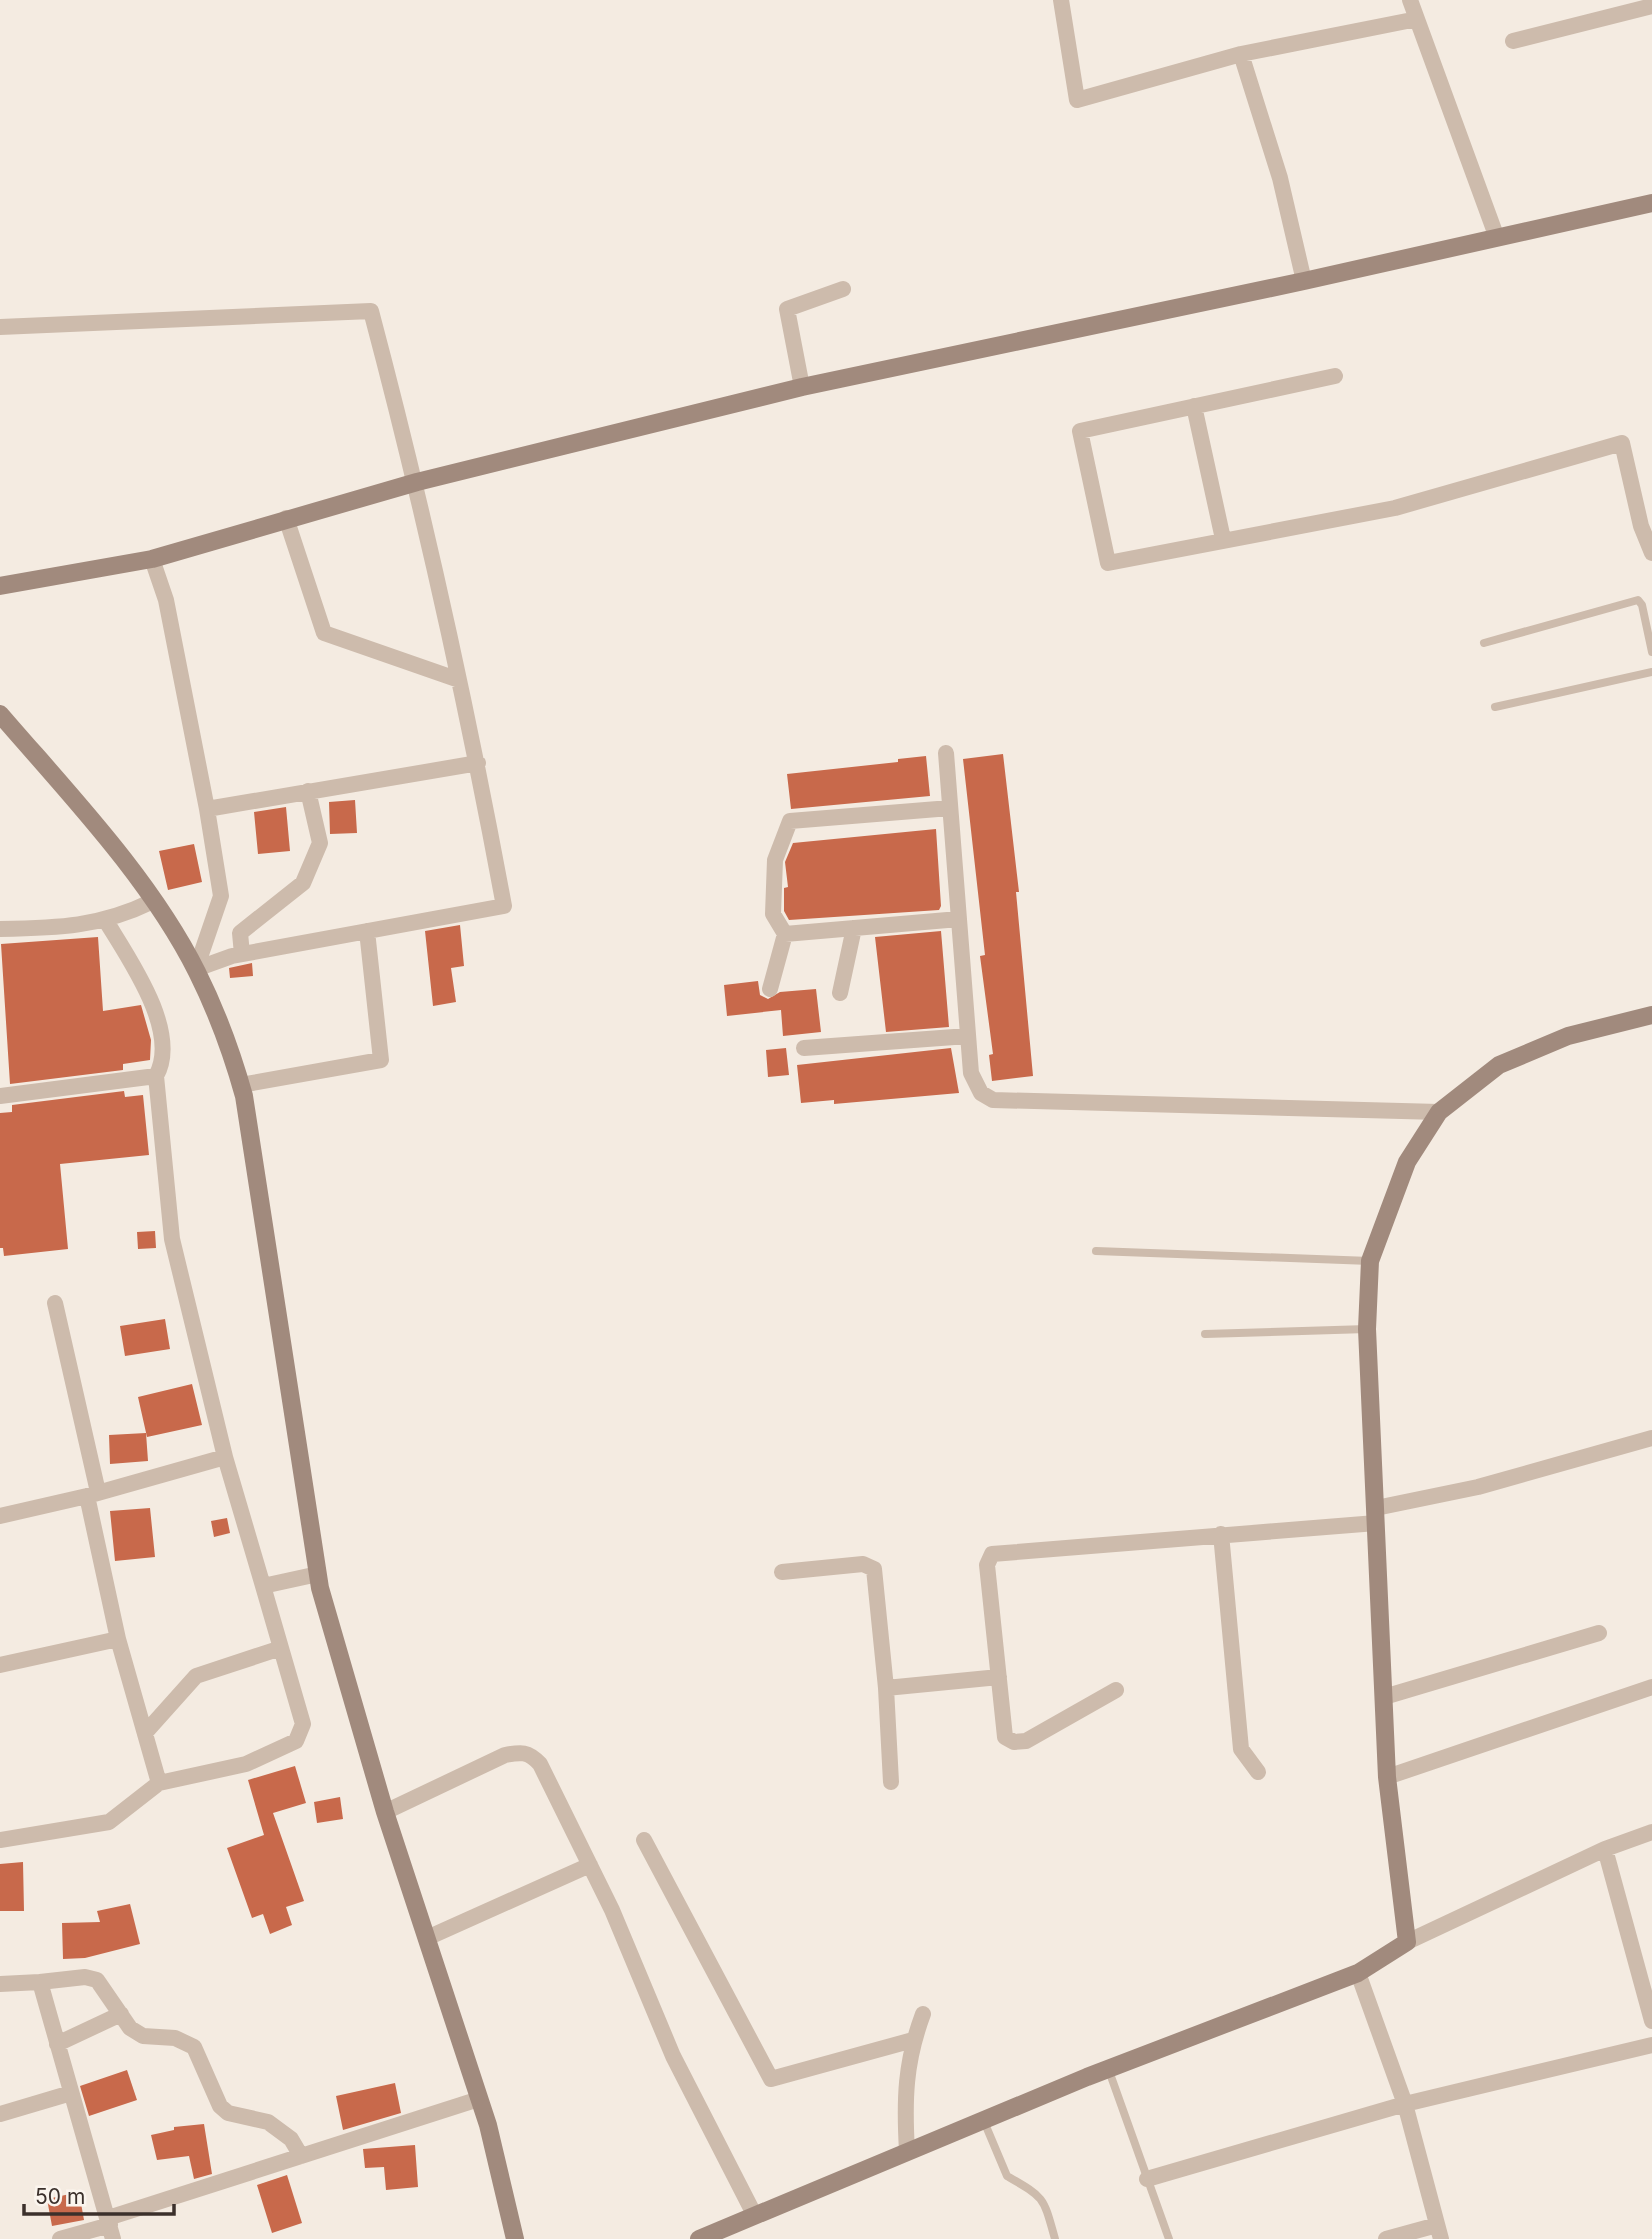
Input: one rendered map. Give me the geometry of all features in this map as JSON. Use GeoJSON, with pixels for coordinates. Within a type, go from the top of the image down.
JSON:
{"type":"FeatureCollection","features":[{"type":"Feature","properties":{"kind":"street"},"geometry":{"type":"LineString","coordinates":[[1061,0],[1077,100],[1241,54],[1417,19]]}},
{"type":"Feature","properties":{"kind":"street"},"geometry":{"type":"LineString","coordinates":[[1410,0],[1497,238]]}},
{"type":"Feature","properties":{"kind":"street"},"geometry":{"type":"LineString","coordinates":[[1513,41],[1652,6]]}},
{"type":"Feature","properties":{"kind":"street"},"geometry":{"type":"LineString","coordinates":[[1241,54],[1280,178],[1304,281]]}},
{"type":"Feature","properties":{"kind":"street"},"geometry":{"type":"LineString","coordinates":[[0,586],[152,559],[417,482],[802,387],[1304,281],[1652,203]]}},
{"type":"Feature","properties":{"kind":"street"},"geometry":{"type":"LineString","coordinates":[[802,387],[787,309],[843,289]]}},
{"type":"Feature","properties":{"kind":"street"},"geometry":{"type":"LineString","coordinates":[[0,327],[371,311],[417,482],[478,763],[504,906],[242,954],[196,970]]}},
{"type":"Feature","properties":{"kind":"street"},"geometry":{"type":"LineString","coordinates":[[1335,376],[1080,431],[1108,563],[1395,508],[1622,443],[1641,526],[1652,553]]}},
{"type":"Feature","properties":{"kind":"street"},"geometry":{"type":"LineString","coordinates":[[1194,406],[1223,539]]}},
{"type":"Feature","properties":{"kind":"street"},"geometry":{"type":"LineString","coordinates":[[286,518],[324,633],[459,680]]}},
{"type":"Feature","properties":{"kind":"street"},"geometry":{"type":"LineString","coordinates":[[152,559],[166,600],[207,808],[221,896],[196,970]]}},
{"type":"Feature","properties":{"kind":"street"},"geometry":{"type":"LineString","coordinates":[[0,714],[85,813],[153,901],[196,970],[226,1034],[241,1085],[317,1574],[345,1681],[385,1812],[479,2099],[509,2203],[515,2239]]}},
{"type":"Feature","properties":{"kind":"street"},"geometry":{"type":"LineString","coordinates":[[946,753],[971,1073],[981,1093],[992,1100],[1439,1112]]}},
{"type":"Feature","properties":{"kind":"street"},"geometry":{"type":"LineString","coordinates":[[207,808],[478,763]]}},
{"type":"Feature","properties":{"kind":"street"},"geometry":{"type":"LineString","coordinates":[[242,954],[240,933],[303,884],[320,843],[308,791]]}},
{"type":"Feature","properties":{"kind":"street"},"geometry":{"type":"LineString","coordinates":[[770,989],[785,934],[773,914],[775,860],[790,821],[950,808]]}},
{"type":"Feature","properties":{"kind":"street"},"geometry":{"type":"LineString","coordinates":[[0,929],[63,928],[106,921],[153,901]]}},
{"type":"Feature","properties":{"kind":"street"},"geometry":{"type":"LineString","coordinates":[[785,934],[959,919]]}},
{"type":"Feature","properties":{"kind":"street"},"geometry":{"type":"LineString","coordinates":[[0,1840],[110,1822],[159,1783],[246,1764],[296,1741],[303,1724],[225,1457],[173,1239],[156,1076],[163,1064],[162,1041],[149,991],[106,921]]}},
{"type":"Feature","properties":{"kind":"street"},"geometry":{"type":"LineString","coordinates":[[840,993],[854,928]]}},
{"type":"Feature","properties":{"kind":"street"},"geometry":{"type":"LineString","coordinates":[[241,1085],[381,1060],[367,931]]}},
{"type":"Feature","properties":{"kind":"street"},"geometry":{"type":"LineString","coordinates":[[1406,1942],[1387,1777],[1367,1329],[1370,1261],[1407,1162],[1439,1112],[1499,1065],[1568,1036],[1652,1015]]}},
{"type":"Feature","properties":{"kind":"street"},"geometry":{"type":"LineString","coordinates":[[804,1048],[968,1036]]}},
{"type":"Feature","properties":{"kind":"street"},"geometry":{"type":"LineString","coordinates":[[0,1096],[156,1076]]}},
{"type":"Feature","properties":{"kind":"street"},"geometry":{"type":"LineString","coordinates":[[55,1303],[93,1494],[118,1639],[159,1783]]}},
{"type":"Feature","properties":{"kind":"street"},"geometry":{"type":"LineString","coordinates":[[1116,1690],[1026,1741],[1014,1742],[1005,1737],[987,1565],[992,1554],[1221,1534],[1376,1515],[1652,1438]]}},
{"type":"Feature","properties":{"kind":"street"},"geometry":{"type":"LineString","coordinates":[[0,1516],[93,1494],[225,1457]]}},
{"type":"Feature","properties":{"kind":"street"},"geometry":{"type":"LineString","coordinates":[[1221,1534],[1241,1749],[1258,1772]]}},
{"type":"Feature","properties":{"kind":"street"},"geometry":{"type":"LineString","coordinates":[[782,1572],[863,1564],[874,1569],[886,1688],[891,1783]]}},
{"type":"Feature","properties":{"kind":"street"},"geometry":{"type":"LineString","coordinates":[[263,1586],[317,1574]]}},
{"type":"Feature","properties":{"kind":"street"},"geometry":{"type":"LineString","coordinates":[[1384,1697],[1599,1633]]}},
{"type":"Feature","properties":{"kind":"street"},"geometry":{"type":"LineString","coordinates":[[0,1665],[118,1639]]}},
{"type":"Feature","properties":{"kind":"street"},"geometry":{"type":"LineString","coordinates":[[145,1732],[196,1676],[281,1648]]}},
{"type":"Feature","properties":{"kind":"street"},"geometry":{"type":"LineString","coordinates":[[886,1688],[999,1677]]}},
{"type":"Feature","properties":{"kind":"street"},"geometry":{"type":"LineString","coordinates":[[1387,1777],[1652,1687]]}},
{"type":"Feature","properties":{"kind":"street"},"geometry":{"type":"LineString","coordinates":[[385,1812],[505,1755],[522,1751],[540,1764],[590,1865],[673,2056],[754,2214]]}},
{"type":"Feature","properties":{"kind":"street"},"geometry":{"type":"LineString","coordinates":[[699,2239],[1108,2068],[1358,1973],[1406,1942],[1605,1849],[1652,1832]]}},
{"type":"Feature","properties":{"kind":"street"},"geometry":{"type":"LineString","coordinates":[[644,1840],[771,2079],[913,2040]]}},
{"type":"Feature","properties":{"kind":"street"},"geometry":{"type":"LineString","coordinates":[[1605,1849],[1652,2021]]}},
{"type":"Feature","properties":{"kind":"street"},"geometry":{"type":"LineString","coordinates":[[427,1938],[590,1865]]}},
{"type":"Feature","properties":{"kind":"street"},"geometry":{"type":"LineString","coordinates":[[1358,1973],[1405,2104],[1439,2232],[1386,2239]]}},
{"type":"Feature","properties":{"kind":"street"},"geometry":{"type":"LineString","coordinates":[[0,1984],[85,1977],[97,1980],[130,2028],[143,2036],[176,2038],[194,2047],[220,2106],[229,2113],[268,2122],[291,2139],[301,2156]]}},
{"type":"Feature","properties":{"kind":"street"},"geometry":{"type":"LineString","coordinates":[[40,1982],[110,2227]]}},
{"type":"Feature","properties":{"kind":"street"},"geometry":{"type":"LineString","coordinates":[[57,2044],[121,2014]]}},
{"type":"Feature","properties":{"kind":"street"},"geometry":{"type":"LineString","coordinates":[[907,2151],[904,2102],[913,2040],[923,2014]]}},
{"type":"Feature","properties":{"kind":"street"},"geometry":{"type":"LineString","coordinates":[[1147,2179],[1405,2104],[1652,2045]]}},
{"type":"Feature","properties":{"kind":"street"},"geometry":{"type":"LineString","coordinates":[[0,2113],[71,2094]]}},
{"type":"Feature","properties":{"kind":"street"},"geometry":{"type":"LineString","coordinates":[[60,2239],[110,2227],[301,2156],[479,2099]]}},
{"type":"Feature","properties":{"kind":"lane"},"geometry":{"type":"LineString","coordinates":[[1484,643],[1637,600],[1642,605],[1652,652]]}},
{"type":"Feature","properties":{"kind":"lane"},"geometry":{"type":"LineString","coordinates":[[1494,707],[1652,672]]}},
{"type":"Feature","properties":{"kind":"lane"},"geometry":{"type":"LineString","coordinates":[[1096,1251],[1370,1261]]}},
{"type":"Feature","properties":{"kind":"lane"},"geometry":{"type":"LineString","coordinates":[[1205,1334],[1367,1329]]}},
{"type":"Feature","properties":{"kind":"lane"},"geometry":{"type":"LineString","coordinates":[[1108,2068],[1169,2239]]}},
{"type":"Feature","properties":{"kind":"lane"},"geometry":{"type":"LineString","coordinates":[[983,2119],[1007,2176],[1037,2192],[1047,2208],[1055,2239]]}},
{"type":"Feature","properties":{"kind":"building"},"geometry":{"type":"Polygon","coordinates":[[[1003,754],[1019,892],[1016,892],[1033,1076],[992,1081],[989,1055],[993,1054],[980,956],[985,955],[963,759],[1003,754]]]}},
{"type":"Feature","properties":{"kind":"building"},"geometry":{"type":"Polygon","coordinates":[[[926,756],[930,796],[791,809],[787,774],[898,762],[898,759],[926,756]]]}},
{"type":"Feature","properties":{"kind":"building"},"geometry":{"type":"Polygon","coordinates":[[[355,800],[357,833],[330,834],[329,802],[355,800]]]}},
{"type":"Feature","properties":{"kind":"building"},"geometry":{"type":"Polygon","coordinates":[[[286,807],[290,851],[258,854],[254,812],[286,807]]]}},
{"type":"Feature","properties":{"kind":"building"},"geometry":{"type":"Polygon","coordinates":[[[936,829],[941,906],[939,910],[789,920],[784,911],[784,888],[788,887],[785,862],[793,843],[936,829]]]}},
{"type":"Feature","properties":{"kind":"building"},"geometry":{"type":"Polygon","coordinates":[[[194,844],[202,882],[168,890],[159,851],[194,844]]]}},
{"type":"Feature","properties":{"kind":"building"},"geometry":{"type":"Polygon","coordinates":[[[460,925],[464,966],[451,968],[456,1002],[433,1006],[425,931],[460,925]]]}},
{"type":"Feature","properties":{"kind":"building"},"geometry":{"type":"Polygon","coordinates":[[[941,931],[949,1027],[886,1032],[875,937],[941,931]]]}},
{"type":"Feature","properties":{"kind":"building"},"geometry":{"type":"Polygon","coordinates":[[[98,937],[103,1011],[141,1005],[151,1040],[150,1060],[123,1064],[123,1070],[10,1084],[1,944],[98,937]]]}},
{"type":"Feature","properties":{"kind":"building"},"geometry":{"type":"Polygon","coordinates":[[[252,963],[253,976],[230,978],[229,968],[252,963]]]}},
{"type":"Feature","properties":{"kind":"building"},"geometry":{"type":"Polygon","coordinates":[[[758,981],[760,995],[768,999],[780,992],[816,989],[821,1032],[783,1036],[781,1010],[727,1016],[724,985],[758,981]]]}},
{"type":"Feature","properties":{"kind":"building"},"geometry":{"type":"Polygon","coordinates":[[[786,1048],[789,1075],[768,1077],[766,1050],[786,1048]]]}},
{"type":"Feature","properties":{"kind":"building"},"geometry":{"type":"Polygon","coordinates":[[[951,1048],[959,1093],[834,1104],[834,1100],[801,1103],[797,1065],[951,1048]]]}},
{"type":"Feature","properties":{"kind":"building"},"geometry":{"type":"Polygon","coordinates":[[[124,1091],[125,1097],[143,1095],[149,1155],[60,1164],[68,1249],[4,1256],[3,1248],[0,1248],[0,1113],[12,1112],[12,1105],[124,1091]]]}},
{"type":"Feature","properties":{"kind":"building"},"geometry":{"type":"Polygon","coordinates":[[[155,1231],[156,1248],[138,1249],[137,1232],[155,1231]]]}},
{"type":"Feature","properties":{"kind":"building"},"geometry":{"type":"Polygon","coordinates":[[[165,1319],[170,1349],[125,1356],[120,1326],[165,1319]]]}},
{"type":"Feature","properties":{"kind":"building"},"geometry":{"type":"Polygon","coordinates":[[[192,1384],[202,1425],[147,1437],[138,1397],[192,1384]]]}},
{"type":"Feature","properties":{"kind":"building"},"geometry":{"type":"Polygon","coordinates":[[[146,1433],[148,1461],[110,1464],[109,1435],[146,1433]]]}},
{"type":"Feature","properties":{"kind":"building"},"geometry":{"type":"Polygon","coordinates":[[[150,1508],[155,1557],[115,1561],[110,1511],[150,1508]]]}},
{"type":"Feature","properties":{"kind":"building"},"geometry":{"type":"Polygon","coordinates":[[[227,1518],[230,1533],[214,1537],[211,1521],[227,1518]]]}},
{"type":"Feature","properties":{"kind":"building"},"geometry":{"type":"Polygon","coordinates":[[[295,1766],[306,1803],[273,1813],[304,1901],[286,1907],[292,1925],[270,1934],[263,1914],[252,1918],[227,1848],[264,1835],[248,1780],[295,1766]]]}},
{"type":"Feature","properties":{"kind":"building"},"geometry":{"type":"Polygon","coordinates":[[[340,1797],[343,1819],[317,1823],[314,1802],[340,1797]]]}},
{"type":"Feature","properties":{"kind":"building"},"geometry":{"type":"Polygon","coordinates":[[[23,1862],[24,1911],[0,1911],[0,1864],[23,1862]]]}},
{"type":"Feature","properties":{"kind":"building"},"geometry":{"type":"Polygon","coordinates":[[[130,1904],[140,1944],[85,1958],[63,1959],[62,1923],[100,1922],[97,1911],[130,1904]]]}},
{"type":"Feature","properties":{"kind":"building"},"geometry":{"type":"Polygon","coordinates":[[[127,2070],[137,2100],[89,2116],[80,2086],[127,2070]]]}},
{"type":"Feature","properties":{"kind":"building"},"geometry":{"type":"Polygon","coordinates":[[[395,2083],[401,2113],[343,2130],[336,2096],[395,2083]]]}},
{"type":"Feature","properties":{"kind":"building"},"geometry":{"type":"Polygon","coordinates":[[[204,2124],[212,2174],[194,2179],[189,2156],[157,2160],[151,2135],[174,2130],[174,2127],[204,2124]]]}},
{"type":"Feature","properties":{"kind":"building"},"geometry":{"type":"Polygon","coordinates":[[[415,2145],[418,2187],[386,2190],[384,2167],[365,2168],[363,2149],[415,2145]]]}},
{"type":"Feature","properties":{"kind":"building"},"geometry":{"type":"Polygon","coordinates":[[[287,2175],[302,2223],[272,2233],[257,2185],[287,2175]]]}},
{"type":"Feature","properties":{"kind":"building"},"geometry":{"type":"Polygon","coordinates":[[[79,2192],[84,2220],[52,2226],[47,2199],[79,2192]]]}}]}
